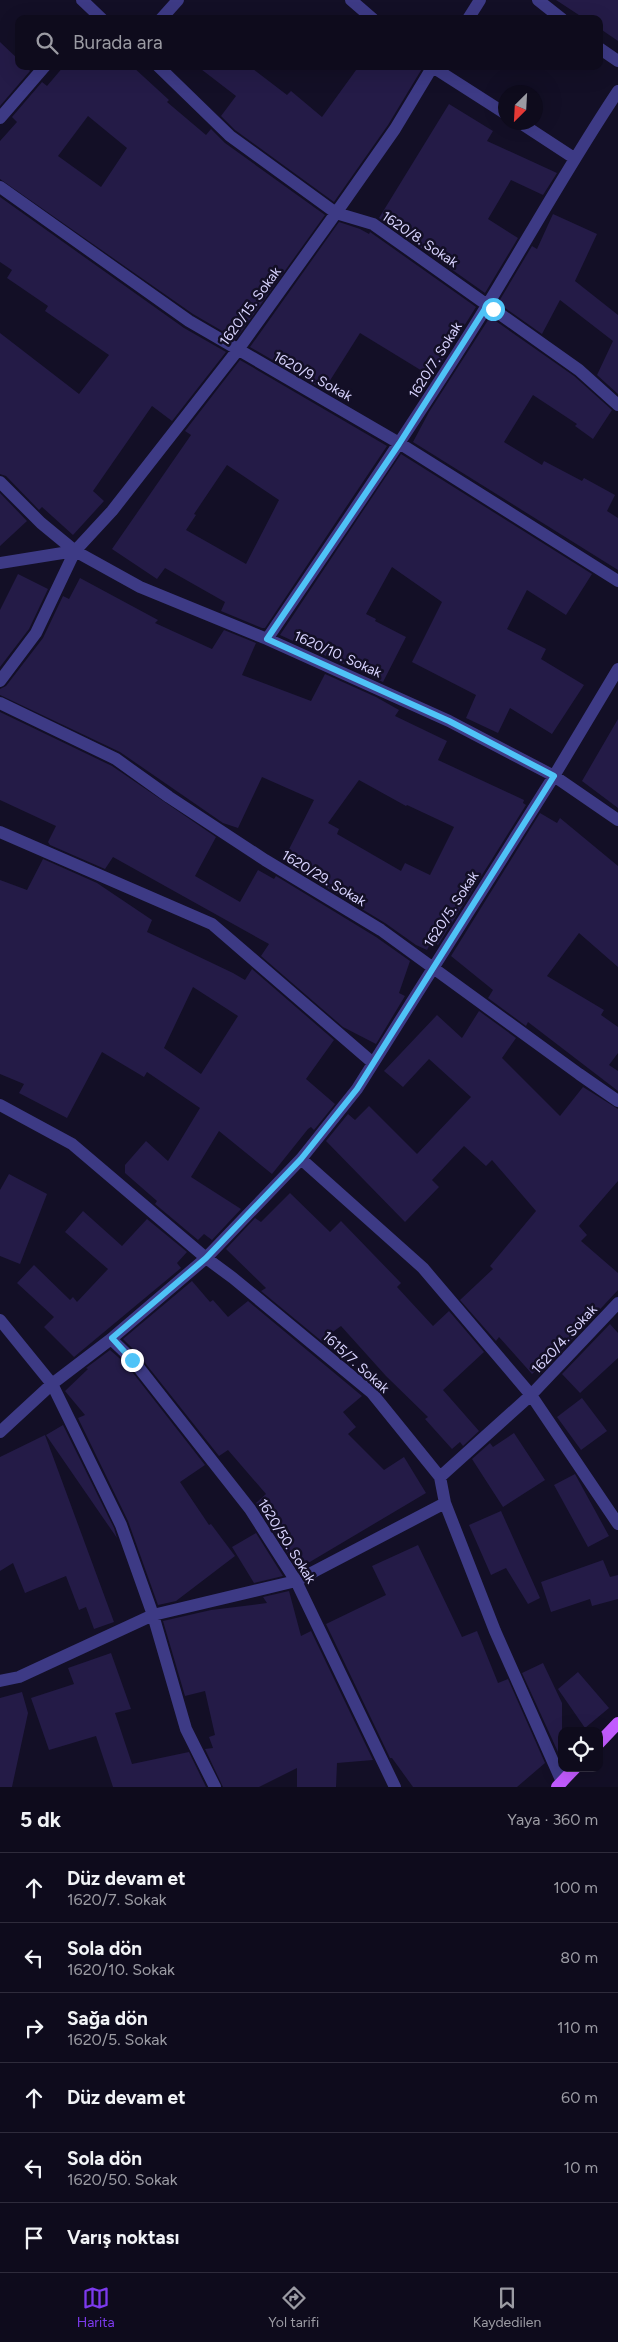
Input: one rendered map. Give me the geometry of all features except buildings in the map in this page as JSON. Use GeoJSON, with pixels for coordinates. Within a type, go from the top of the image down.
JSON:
{"type":"FeatureCollection","features":[{"type":"Feature","properties":{"kind":"main road"},"geometry":{"type":"LineString","coordinates":[[603,1739],[618,1723]]}},
{"type":"Feature","properties":{"kind":"main road"},"geometry":{"type":"LineString","coordinates":[[560,1785],[571,1772]]}},
{"type":"Feature","properties":{"kind":"street"},"geometry":{"type":"LineString","coordinates":[[82,0],[93,15]]}},
{"type":"Feature","properties":{"kind":"street"},"geometry":{"type":"LineString","coordinates":[[165,15],[178,0]]}},
{"type":"Feature","properties":{"kind":"street"},"geometry":{"type":"LineString","coordinates":[[351,0],[369,15]]}},
{"type":"Feature","properties":{"kind":"street"},"geometry":{"type":"LineString","coordinates":[[471,15],[480,0]]}},
{"type":"Feature","properties":{"kind":"street"},"geometry":{"type":"LineString","coordinates":[[538,0],[557,15]]}},
{"type":"Feature","properties":{"kind":"street"},"geometry":{"type":"LineString","coordinates":[[603,51],[618,61]]}},
{"type":"Feature","properties":{"kind":"street"},"geometry":{"type":"LineString","coordinates":[[0,118],[42,70]]}},
{"type":"Feature","properties":{"kind":"street","name":"1620/8. Sokak"},"geometry":{"type":"LineString","coordinates":[[162,70],[230,136],[336,213],[373,224],[579,370],[618,404]]}},
{"type":"Feature","properties":{"kind":"street","name":"1620/15. Sokak"},"geometry":{"type":"LineString","coordinates":[[0,681],[36,633],[76,551],[112,511],[237,351],[395,130],[430,70]]}},
{"type":"Feature","properties":{"kind":"street"},"geometry":{"type":"LineString","coordinates":[[437,70],[498,109]]}},
{"type":"Feature","properties":{"kind":"street","name":"1620/7. Sokak"},"geometry":{"type":"LineString","coordinates":[[267,639],[399,444],[488,304],[574,158],[618,91]]}},
{"type":"Feature","properties":{"kind":"street"},"geometry":{"type":"LineString","coordinates":[[531,130],[574,158]]}},
{"type":"Feature","properties":{"kind":"street","name":"1620/9. Sokak"},"geometry":{"type":"LineString","coordinates":[[0,187],[174,311],[237,351],[321,396],[618,581]]}},
{"type":"Feature","properties":{"kind":"street","name":"1620/10. Sokak"},"geometry":{"type":"LineString","coordinates":[[0,482],[41,523],[76,551],[140,587],[267,639],[449,721],[554,776],[618,820]]}},
{"type":"Feature","properties":{"kind":"street"},"geometry":{"type":"LineString","coordinates":[[0,563],[76,551]]}},
{"type":"Feature","properties":{"kind":"street","name":"1620/5. Sokak"},"geometry":{"type":"LineString","coordinates":[[0,1432],[52,1384],[112,1338],[206,1258],[301,1159],[357,1089],[432,966],[554,776],[618,669]]}},
{"type":"Feature","properties":{"kind":"street","name":"1620/29. Sokak"},"geometry":{"type":"LineString","coordinates":[[0,703],[116,759],[169,797],[265,860],[381,930],[618,1101]]}},
{"type":"Feature","properties":{"kind":"street"},"geometry":{"type":"LineString","coordinates":[[0,832],[212,924],[373,1063]]}},
{"type":"Feature","properties":{"kind":"street","name":"1615/7. Sokak"},"geometry":{"type":"LineString","coordinates":[[0,1105],[72,1144],[206,1258],[233,1278],[372,1393],[440,1477],[445,1503],[495,1631],[560,1785]]}},
{"type":"Feature","properties":{"kind":"street"},"geometry":{"type":"LineString","coordinates":[[301,1159],[423,1268],[531,1395],[618,1524]]}},
{"type":"Feature","properties":{"kind":"street","name":"1620/4. Sokak"},"geometry":{"type":"LineString","coordinates":[[440,1477],[531,1395],[616,1309]]}},
{"type":"Feature","properties":{"kind":"street"},"geometry":{"type":"LineString","coordinates":[[0,1320],[52,1384],[121,1524],[153,1614],[186,1729],[215,1787]]}},
{"type":"Feature","properties":{"kind":"street","name":"1620/50. Sokak"},"geometry":{"type":"LineString","coordinates":[[112,1338],[137,1366],[250,1509],[296,1581],[395,1787]]}},
{"type":"Feature","properties":{"kind":"street"},"geometry":{"type":"LineString","coordinates":[[0,1681],[19,1678],[153,1614],[296,1581],[445,1503]]}},
{"type":"Feature","properties":{"kind":"route"},"geometry":{"type":"LineString","coordinates":[[132,1360],[112,1338],[206,1258],[301,1159],[357,1089],[432,966],[554,776],[449,721],[267,639],[399,444],[488,304],[493,309]]}}]}
